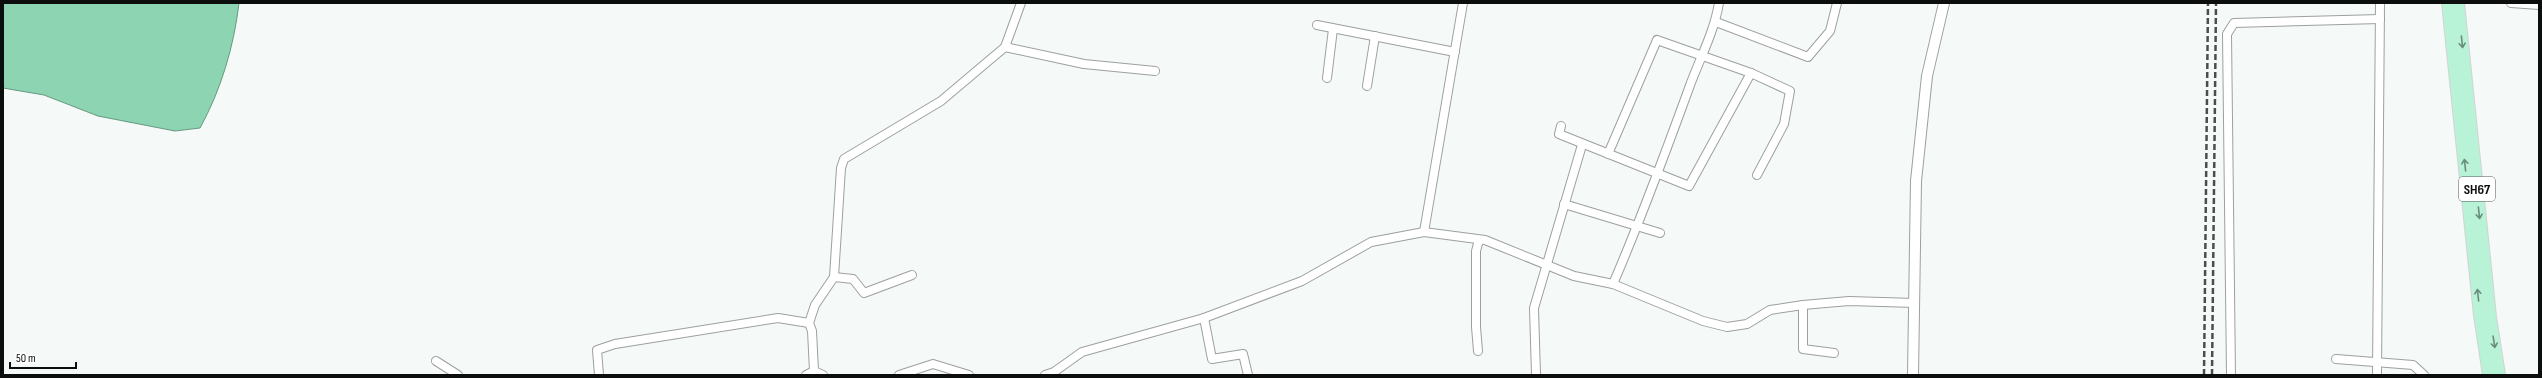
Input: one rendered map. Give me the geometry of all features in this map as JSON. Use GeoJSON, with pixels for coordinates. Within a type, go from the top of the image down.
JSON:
{"type":"FeatureCollection","features":[{"type":"Feature","properties":{"kind":"main road","name":"SH67"},"geometry":{"type":"LineString","coordinates":[[2448,3],[2480,315],[2489,375]]}},
{"type":"Feature","properties":{"kind":"main road","name":"SH67"},"geometry":{"type":"LineString","coordinates":[[2458,3],[2490,317],[2499,375]]}},
{"type":"Feature","properties":{"kind":"street"},"geometry":{"type":"LineString","coordinates":[[814,371],[812,331],[809,323],[815,305],[834,277],[840,168],[844,159],[941,101],[1005,47],[1021,3]]}},
{"type":"Feature","properties":{"kind":"street"},"geometry":{"type":"LineString","coordinates":[[1424,232],[1463,3]]}},
{"type":"Feature","properties":{"kind":"street"},"geometry":{"type":"LineString","coordinates":[[1613,284],[1639,225],[1700,56],[1716,22],[1720,3]]}},
{"type":"Feature","properties":{"kind":"street"},"geometry":{"type":"LineString","coordinates":[[1716,22],[1808,57],[1830,31],[1837,3]]}},
{"type":"Feature","properties":{"kind":"street"},"geometry":{"type":"LineString","coordinates":[[1913,375],[1917,173],[1927,76],[1944,3]]}},
{"type":"Feature","properties":{"kind":"street"},"geometry":{"type":"LineString","coordinates":[[2377,375],[2380,3]]}},
{"type":"Feature","properties":{"kind":"street"},"geometry":{"type":"LineString","coordinates":[[2511,3],[2539,6]]}},
{"type":"Feature","properties":{"kind":"street"},"geometry":{"type":"LineString","coordinates":[[2232,375],[2227,34],[2234,23],[2380,19]]}},
{"type":"Feature","properties":{"kind":"street"},"geometry":{"type":"LineString","coordinates":[[1317,25],[1455,52]]}},
{"type":"Feature","properties":{"kind":"street"},"geometry":{"type":"LineString","coordinates":[[1328,78],[1333,28]]}},
{"type":"Feature","properties":{"kind":"street"},"geometry":{"type":"LineString","coordinates":[[1367,86],[1375,36]]}},
{"type":"Feature","properties":{"kind":"street"},"geometry":{"type":"LineString","coordinates":[[1608,154],[1657,40],[1751,73],[1790,91],[1784,124],[1757,175]]}},
{"type":"Feature","properties":{"kind":"street"},"geometry":{"type":"LineString","coordinates":[[1005,47],[1084,64],[1155,70]]}},
{"type":"Feature","properties":{"kind":"street"},"geometry":{"type":"LineString","coordinates":[[1561,126],[1559,134],[1582,145],[1658,173],[1688,186],[1751,73]]}},
{"type":"Feature","properties":{"kind":"street"},"geometry":{"type":"LineString","coordinates":[[1536,375],[1534,308],[1582,145]]}},
{"type":"Feature","properties":{"kind":"street"},"geometry":{"type":"LineString","coordinates":[[1564,204],[1639,225],[1660,233]]}},
{"type":"Feature","properties":{"kind":"street"},"geometry":{"type":"LineString","coordinates":[[1045,375],[1054,372],[1082,352],[1204,318],[1302,281],[1371,242],[1424,232],[1485,240],[1546,266],[1574,276],[1613,284],[1703,321],[1727,327],[1747,324],[1770,310],[1803,305],[1849,301],[1915,303]]}},
{"type":"Feature","properties":{"kind":"street"},"geometry":{"type":"LineString","coordinates":[[1478,351],[1476,274],[1479,240]]}},
{"type":"Feature","properties":{"kind":"street"},"geometry":{"type":"LineString","coordinates":[[834,277],[853,279],[864,294],[912,275]]}},
{"type":"Feature","properties":{"kind":"street"},"geometry":{"type":"LineString","coordinates":[[1803,305],[1803,349],[1834,353]]}},
{"type":"Feature","properties":{"kind":"street"},"geometry":{"type":"LineString","coordinates":[[599,375],[598,350],[615,344],[778,318],[809,323]]}},
{"type":"Feature","properties":{"kind":"street"},"geometry":{"type":"LineString","coordinates":[[1204,318],[1212,359],[1243,354],[1248,375]]}},
{"type":"Feature","properties":{"kind":"street"},"geometry":{"type":"LineString","coordinates":[[2336,359],[2413,364],[2424,375]]}},
{"type":"Feature","properties":{"kind":"street"},"geometry":{"type":"LineString","coordinates":[[436,361],[458,375]]}},
{"type":"Feature","properties":{"kind":"street"},"geometry":{"type":"LineString","coordinates":[[899,375],[933,364],[969,375]]}},
{"type":"Feature","properties":{"kind":"street"},"geometry":{"type":"LineString","coordinates":[[806,375],[814,371]]}},
{"type":"Feature","properties":{"kind":"street"},"geometry":{"type":"LineString","coordinates":[[814,371],[823,375]]}},
{"type":"Feature","properties":{"kind":"shaded area"},"geometry":{"type":"Polygon","coordinates":[[[3,3],[239,3],[234,35],[226,67],[208,113],[200,128],[175,131],[98,116],[44,95],[3,88],[3,3]]]}},
{"type":"Feature","properties":{"kind":"railway"},"geometry":{"type":"LineString","coordinates":[[2204,375],[2208,3]]}},
{"type":"Feature","properties":{"kind":"railway"},"geometry":{"type":"LineString","coordinates":[[2212,375],[2216,3]]}}]}
